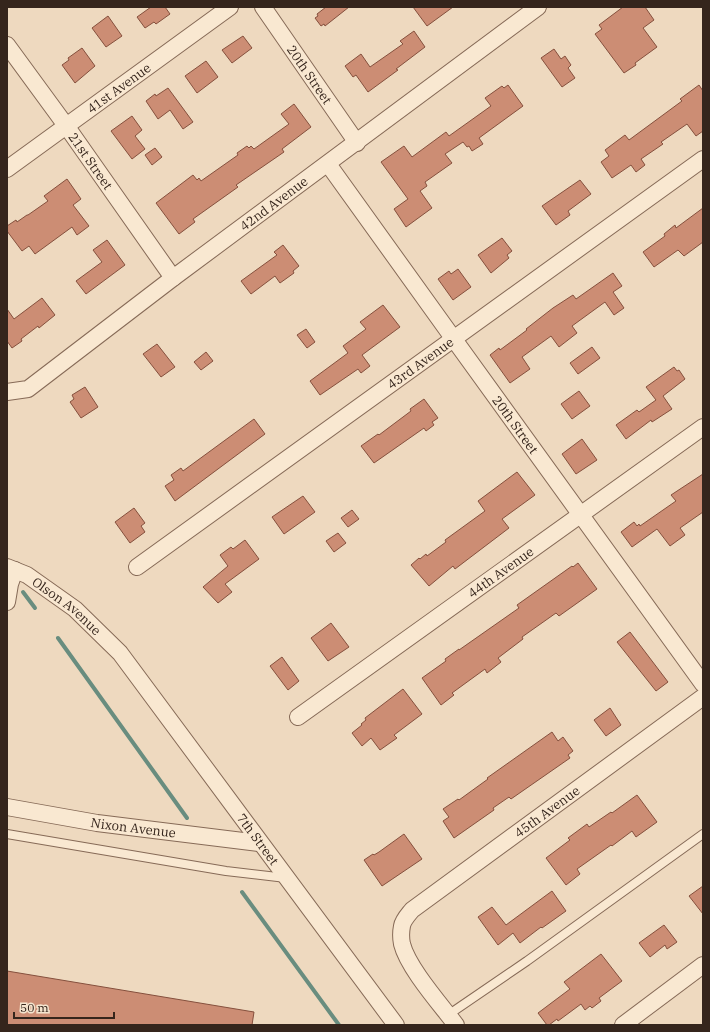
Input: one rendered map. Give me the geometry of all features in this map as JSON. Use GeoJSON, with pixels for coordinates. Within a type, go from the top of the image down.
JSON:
{"type":"FeatureCollection","features":[{"type":"Feature","properties":{"kind":"street","name":"41st Avenue"},"geometry":{"type":"LineString","coordinates":[[7,169],[230,7]]}},
{"type":"Feature","properties":{"kind":"street","name":"20th Street"},"geometry":{"type":"LineString","coordinates":[[263,7],[357,143]]}},
{"type":"Feature","properties":{"kind":"street","name":"42nd Avenue"},"geometry":{"type":"LineString","coordinates":[[7,392],[28,389],[173,278],[357,143],[538,7]]}},
{"type":"Feature","properties":{"kind":"street","name":"21st Street"},"geometry":{"type":"LineString","coordinates":[[7,45],[67,126],[173,278]]}},
{"type":"Feature","properties":{"kind":"street","name":"43rd Avenue"},"geometry":{"type":"LineString","coordinates":[[137,567],[703,159]]}},
{"type":"Feature","properties":{"kind":"street","name":"20th Street"},"geometry":{"type":"LineString","coordinates":[[328,164],[703,684]]}},
{"type":"Feature","properties":{"kind":"street","name":"44th Avenue"},"geometry":{"type":"LineString","coordinates":[[298,717],[703,427]]}},
{"type":"Feature","properties":{"kind":"street"},"geometry":{"type":"LineString","coordinates":[[7,602],[11,568]]}},
{"type":"Feature","properties":{"kind":"street","name":"Olson Avenue"},"geometry":{"type":"LineString","coordinates":[[11,568],[27,575],[75,608],[120,653]]}},
{"type":"Feature","properties":{"kind":"street","name":"7th Street"},"geometry":{"type":"LineString","coordinates":[[120,653],[259,843],[396,1025]]}},
{"type":"Feature","properties":{"kind":"street","name":"45th Avenue"},"geometry":{"type":"LineString","coordinates":[[452,1020],[416,971],[405,952],[402,944],[401,933],[402,925],[406,917],[412,910],[703,697]]}},
{"type":"Feature","properties":{"kind":"street","name":"Nixon Avenue"},"geometry":{"type":"LineString","coordinates":[[7,807],[97,823],[259,843]]}},
{"type":"Feature","properties":{"kind":"street"},"geometry":{"type":"LineString","coordinates":[[623,1025],[703,965]]}},
{"type":"Feature","properties":{"kind":"lane"},"geometry":{"type":"LineString","coordinates":[[7,834],[226,871],[286,878]]}},
{"type":"Feature","properties":{"kind":"lane"},"geometry":{"type":"LineString","coordinates":[[452,1020],[527,961],[703,834]]}},
{"type":"Feature","properties":{"kind":"building"},"geometry":{"type":"Polygon","coordinates":[[[151,7],[165,7],[170,14],[156,24],[154,22],[145,28],[137,17],[151,7]]]}},
{"type":"Feature","properties":{"kind":"building"},"geometry":{"type":"Polygon","coordinates":[[[326,7],[349,7],[325,26],[324,24],[321,26],[315,18],[318,16],[317,14],[326,7]]]}},
{"type":"Feature","properties":{"kind":"building"},"geometry":{"type":"Polygon","coordinates":[[[413,7],[453,7],[427,26],[413,7]]]}},
{"type":"Feature","properties":{"kind":"building"},"geometry":{"type":"Polygon","coordinates":[[[623,7],[645,7],[654,20],[643,28],[657,47],[624,73],[595,34],[602,29],[599,25],[623,7]]]}},
{"type":"Feature","properties":{"kind":"building"},"geometry":{"type":"Polygon","coordinates":[[[108,16],[122,36],[106,47],[92,28],[108,16]]]}},
{"type":"Feature","properties":{"kind":"building"},"geometry":{"type":"Polygon","coordinates":[[[414,31],[425,47],[396,69],[398,70],[368,92],[356,75],[353,77],[345,66],[361,54],[370,67],[403,44],[400,41],[414,31]]]}},
{"type":"Feature","properties":{"kind":"building"},"geometry":{"type":"Polygon","coordinates":[[[243,36],[252,48],[232,63],[222,50],[243,36]]]}},
{"type":"Feature","properties":{"kind":"building"},"geometry":{"type":"Polygon","coordinates":[[[82,48],[95,66],[75,83],[62,65],[69,60],[68,58],[82,48]]]}},
{"type":"Feature","properties":{"kind":"building"},"geometry":{"type":"Polygon","coordinates":[[[554,49],[561,59],[565,56],[571,65],[568,68],[575,78],[562,87],[541,58],[554,49]]]}},
{"type":"Feature","properties":{"kind":"building"},"geometry":{"type":"Polygon","coordinates":[[[206,61],[218,77],[197,93],[185,76],[206,61]]]}},
{"type":"Feature","properties":{"kind":"building"},"geometry":{"type":"Polygon","coordinates":[[[508,85],[523,106],[479,138],[483,144],[472,151],[469,146],[467,147],[463,142],[445,154],[452,163],[425,182],[427,186],[420,191],[432,208],[406,227],[394,209],[408,199],[381,162],[404,146],[412,157],[446,132],[449,136],[491,106],[485,98],[502,86],[504,88],[508,85]]]}},
{"type":"Feature","properties":{"kind":"building"},"geometry":{"type":"Polygon","coordinates":[[[699,85],[703,91],[703,131],[696,136],[687,124],[661,142],[663,144],[641,159],[645,165],[636,172],[631,165],[612,178],[601,162],[609,156],[605,150],[625,135],[629,140],[682,101],[680,99],[699,85]]]}},
{"type":"Feature","properties":{"kind":"building"},"geometry":{"type":"Polygon","coordinates":[[[168,88],[193,122],[183,129],[170,110],[158,119],[146,101],[155,94],[156,96],[168,88]]]}},
{"type":"Feature","properties":{"kind":"building"},"geometry":{"type":"Polygon","coordinates":[[[294,104],[311,127],[282,149],[284,152],[236,185],[238,187],[193,219],[195,222],[179,234],[156,203],[193,175],[197,180],[199,178],[201,181],[238,155],[237,153],[247,146],[249,148],[251,146],[254,149],[289,124],[281,114],[294,104]]]}},
{"type":"Feature","properties":{"kind":"building"},"geometry":{"type":"Polygon","coordinates":[[[132,116],[142,130],[135,136],[145,149],[132,159],[111,131],[132,116]]]}},
{"type":"Feature","properties":{"kind":"building"},"geometry":{"type":"Polygon","coordinates":[[[155,148],[162,157],[152,165],[145,155],[155,148]]]}},
{"type":"Feature","properties":{"kind":"building"},"geometry":{"type":"Polygon","coordinates":[[[67,179],[81,199],[73,205],[89,226],[77,235],[72,227],[35,254],[29,246],[22,251],[7,231],[7,226],[16,220],[17,222],[48,201],[44,196],[67,179]]]}},
{"type":"Feature","properties":{"kind":"building"},"geometry":{"type":"Polygon","coordinates":[[[580,180],[591,194],[568,211],[570,215],[556,225],[542,206],[580,180]]]}},
{"type":"Feature","properties":{"kind":"building"},"geometry":{"type":"Polygon","coordinates":[[[703,208],[703,242],[684,256],[678,250],[654,267],[643,252],[665,236],[664,234],[675,225],[676,228],[703,208]]]}},
{"type":"Feature","properties":{"kind":"building"},"geometry":{"type":"Polygon","coordinates":[[[502,238],[512,251],[507,255],[509,258],[491,273],[478,255],[502,238]]]}},
{"type":"Feature","properties":{"kind":"building"},"geometry":{"type":"Polygon","coordinates":[[[107,240],[125,265],[86,294],[76,281],[102,262],[93,250],[107,240]]]}},
{"type":"Feature","properties":{"kind":"building"},"geometry":{"type":"Polygon","coordinates":[[[283,245],[299,266],[293,271],[294,273],[280,283],[275,276],[251,294],[241,281],[277,255],[274,252],[283,245]]]}},
{"type":"Feature","properties":{"kind":"building"},"geometry":{"type":"Polygon","coordinates":[[[458,269],[471,287],[453,300],[438,279],[449,271],[451,274],[458,269]]]}},
{"type":"Feature","properties":{"kind":"building"},"geometry":{"type":"Polygon","coordinates":[[[613,273],[622,286],[613,292],[624,308],[614,315],[605,302],[572,326],[577,333],[559,347],[551,336],[522,357],[530,369],[510,383],[490,355],[499,348],[500,350],[527,330],[526,329],[553,308],[573,295],[576,299],[613,273]]]}},
{"type":"Feature","properties":{"kind":"building"},"geometry":{"type":"Polygon","coordinates":[[[42,298],[55,315],[39,328],[38,326],[21,339],[22,341],[12,348],[7,341],[7,309],[14,319],[42,298]]]}},
{"type":"Feature","properties":{"kind":"building"},"geometry":{"type":"Polygon","coordinates":[[[383,305],[400,327],[362,355],[370,366],[361,373],[358,369],[320,395],[310,381],[348,353],[343,346],[366,329],[360,322],[383,305]]]}},
{"type":"Feature","properties":{"kind":"building"},"geometry":{"type":"Polygon","coordinates":[[[306,329],[315,342],[307,348],[297,335],[306,329]]]}},
{"type":"Feature","properties":{"kind":"building"},"geometry":{"type":"Polygon","coordinates":[[[157,344],[175,367],[161,377],[143,354],[157,344]]]}},
{"type":"Feature","properties":{"kind":"building"},"geometry":{"type":"Polygon","coordinates":[[[592,347],[600,358],[578,374],[570,363],[592,347]]]}},
{"type":"Feature","properties":{"kind":"building"},"geometry":{"type":"Polygon","coordinates":[[[206,352],[213,361],[201,370],[194,362],[206,352]]]}},
{"type":"Feature","properties":{"kind":"building"},"geometry":{"type":"Polygon","coordinates":[[[674,367],[677,371],[679,370],[685,379],[663,396],[672,409],[652,422],[651,420],[626,439],[616,425],[637,410],[639,412],[656,400],[646,387],[674,367]]]}},
{"type":"Feature","properties":{"kind":"building"},"geometry":{"type":"Polygon","coordinates":[[[85,387],[98,407],[81,418],[70,402],[74,399],[72,395],[85,387]]]}},
{"type":"Feature","properties":{"kind":"building"},"geometry":{"type":"Polygon","coordinates":[[[579,391],[590,406],[572,419],[561,404],[579,391]]]}},
{"type":"Feature","properties":{"kind":"building"},"geometry":{"type":"Polygon","coordinates":[[[424,399],[438,418],[432,422],[434,425],[426,431],[424,428],[374,463],[361,446],[378,434],[379,435],[411,411],[410,409],[424,399]]]}},
{"type":"Feature","properties":{"kind":"building"},"geometry":{"type":"Polygon","coordinates":[[[254,419],[265,434],[175,501],[165,486],[174,480],[171,475],[181,468],[183,471],[254,419]]]}},
{"type":"Feature","properties":{"kind":"building"},"geometry":{"type":"Polygon","coordinates":[[[582,439],[597,460],[576,474],[562,454],[582,439]]]}},
{"type":"Feature","properties":{"kind":"building"},"geometry":{"type":"Polygon","coordinates":[[[517,472],[535,495],[502,519],[509,528],[455,569],[453,566],[429,586],[411,565],[426,554],[427,556],[446,542],[445,540],[485,511],[478,501],[517,472]]]}},
{"type":"Feature","properties":{"kind":"building"},"geometry":{"type":"Polygon","coordinates":[[[703,474],[703,512],[680,528],[685,535],[670,546],[657,529],[632,547],[621,532],[634,522],[637,526],[639,524],[640,526],[676,501],[671,495],[703,474]]]}},
{"type":"Feature","properties":{"kind":"building"},"geometry":{"type":"Polygon","coordinates":[[[303,496],[315,512],[284,534],[272,517],[303,496]]]}},
{"type":"Feature","properties":{"kind":"building"},"geometry":{"type":"Polygon","coordinates":[[[134,508],[145,523],[141,526],[145,532],[130,543],[115,522],[134,508]]]}},
{"type":"Feature","properties":{"kind":"building"},"geometry":{"type":"Polygon","coordinates":[[[352,510],[359,519],[348,527],[341,518],[352,510]]]}},
{"type":"Feature","properties":{"kind":"building"},"geometry":{"type":"Polygon","coordinates":[[[338,533],[346,543],[334,552],[326,541],[338,533]]]}},
{"type":"Feature","properties":{"kind":"building"},"geometry":{"type":"Polygon","coordinates":[[[245,540],[259,559],[225,584],[232,592],[218,603],[203,587],[228,566],[220,555],[231,547],[233,549],[245,540]]]}},
{"type":"Feature","properties":{"kind":"building"},"geometry":{"type":"Polygon","coordinates":[[[578,563],[597,589],[559,616],[556,613],[522,637],[523,639],[498,658],[501,662],[487,673],[485,669],[452,693],[454,695],[441,705],[422,678],[446,661],[445,659],[519,608],[517,605],[578,563]]]}},
{"type":"Feature","properties":{"kind":"building"},"geometry":{"type":"Polygon","coordinates":[[[331,623],[349,647],[328,661],[311,638],[331,623]]]}},
{"type":"Feature","properties":{"kind":"building"},"geometry":{"type":"Polygon","coordinates":[[[630,632],[668,682],[656,691],[617,642],[630,632]]]}},
{"type":"Feature","properties":{"kind":"building"},"geometry":{"type":"Polygon","coordinates":[[[282,657],[299,681],[288,690],[270,666],[282,657]]]}},
{"type":"Feature","properties":{"kind":"building"},"geometry":{"type":"Polygon","coordinates":[[[403,689],[422,714],[394,735],[397,738],[380,750],[371,738],[362,746],[352,733],[362,725],[361,724],[366,720],[365,718],[403,689]]]}},
{"type":"Feature","properties":{"kind":"building"},"geometry":{"type":"Polygon","coordinates":[[[610,708],[621,725],[606,736],[594,720],[610,708]]]}},
{"type":"Feature","properties":{"kind":"building"},"geometry":{"type":"Polygon","coordinates":[[[552,732],[558,741],[563,737],[573,751],[568,755],[570,758],[511,799],[509,797],[493,808],[494,810],[454,838],[443,821],[449,817],[443,809],[458,799],[459,800],[488,779],[487,778],[552,732]]]}},
{"type":"Feature","properties":{"kind":"building"},"geometry":{"type":"Polygon","coordinates":[[[637,795],[657,822],[636,837],[632,831],[612,846],[611,845],[577,869],[580,874],[566,885],[546,858],[570,840],[568,838],[587,824],[589,827],[637,795]]]}},
{"type":"Feature","properties":{"kind":"building"},"geometry":{"type":"Polygon","coordinates":[[[404,834],[422,859],[382,886],[364,860],[379,852],[404,834]]]}},
{"type":"Feature","properties":{"kind":"building"},"geometry":{"type":"Polygon","coordinates":[[[703,886],[703,914],[689,896],[703,886]]]}},
{"type":"Feature","properties":{"kind":"building"},"geometry":{"type":"Polygon","coordinates":[[[552,891],[566,911],[520,943],[513,933],[498,945],[478,917],[492,907],[506,925],[552,891]]]}},
{"type":"Feature","properties":{"kind":"building"},"geometry":{"type":"Polygon","coordinates":[[[664,925],[677,942],[667,949],[665,945],[650,957],[639,943],[664,925]]]}},
{"type":"Feature","properties":{"kind":"building"},"geometry":{"type":"Polygon","coordinates":[[[601,954],[622,981],[599,998],[601,1001],[592,1008],[590,1006],[585,1010],[581,1004],[558,1021],[557,1019],[547,1025],[538,1013],[570,989],[564,982],[601,954]]]}},
{"type":"Feature","properties":{"kind":"building"},"geometry":{"type":"Polygon","coordinates":[[[7,971],[254,1012],[252,1025],[7,1025],[7,971]]]}},
{"type":"Feature","properties":{"kind":"waterway"},"geometry":{"type":"LineString","coordinates":[[23,592],[35,608]]}},
{"type":"Feature","properties":{"kind":"waterway"},"geometry":{"type":"LineString","coordinates":[[58,638],[187,818]]}},
{"type":"Feature","properties":{"kind":"waterway"},"geometry":{"type":"LineString","coordinates":[[242,892],[339,1025]]}}]}
